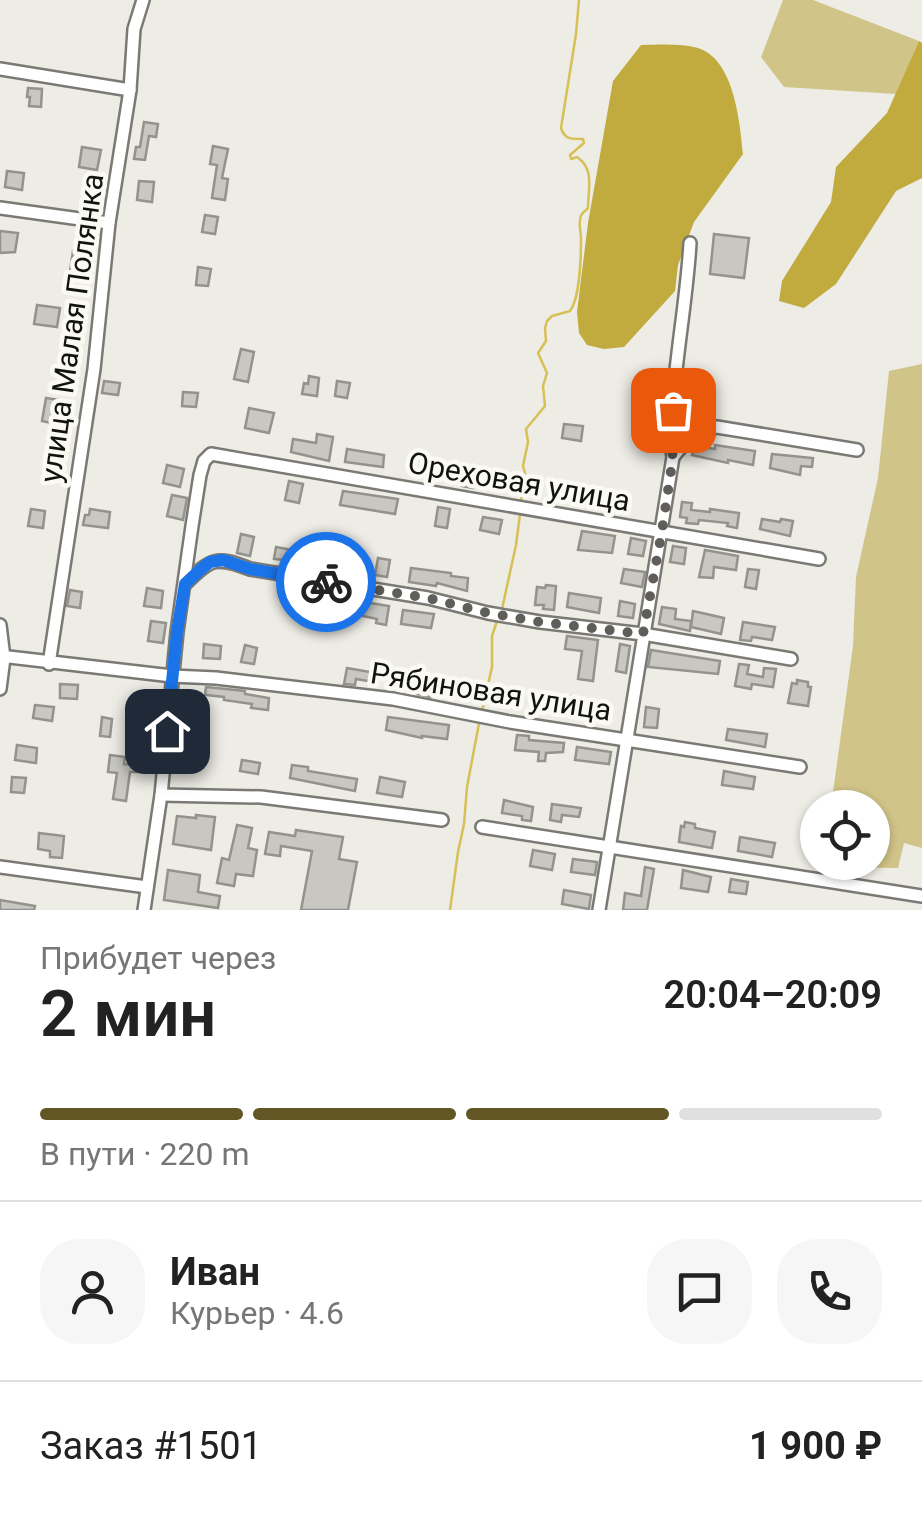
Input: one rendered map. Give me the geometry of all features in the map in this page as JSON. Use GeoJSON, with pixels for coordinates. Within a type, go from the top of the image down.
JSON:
{"type":"FeatureCollection","features":[{"type":"Feature","properties":{"kind":"street","name":"улица Малая Полянка"},"geometry":{"type":"LineString","coordinates":[[50,664],[94,369],[130,90],[134,29],[143,0]]}},
{"type":"Feature","properties":{"kind":"street"},"geometry":{"type":"LineString","coordinates":[[0,69],[130,90]]}},
{"type":"Feature","properties":{"kind":"street"},"geometry":{"type":"LineString","coordinates":[[0,208],[110,223]]}},
{"type":"Feature","properties":{"kind":"street"},"geometry":{"type":"LineString","coordinates":[[599,910],[673,457],[670,443],[675,378],[690,244]]}},
{"type":"Feature","properties":{"kind":"street"},"geometry":{"type":"LineString","coordinates":[[673,457],[687,438],[717,428],[857,450]]}},
{"type":"Feature","properties":{"kind":"street","name":"Ореховая улица"},"geometry":{"type":"LineString","coordinates":[[185,584],[200,475],[211,454],[819,560]]}},
{"type":"Feature","properties":{"kind":"street"},"geometry":{"type":"LineString","coordinates":[[144,910],[185,584],[210,562],[223,560],[250,569],[428,598],[492,614],[790,658]]}},
{"type":"Feature","properties":{"kind":"street"},"geometry":{"type":"LineString","coordinates":[[0,625],[0,688]]}},
{"type":"Feature","properties":{"kind":"street","name":"Рябиновая улица"},"geometry":{"type":"LineString","coordinates":[[2,657],[393,700],[800,767]]}},
{"type":"Feature","properties":{"kind":"street"},"geometry":{"type":"LineString","coordinates":[[161,794],[261,796],[442,820]]}},
{"type":"Feature","properties":{"kind":"street"},"geometry":{"type":"LineString","coordinates":[[482,827],[922,896]]}},
{"type":"Feature","properties":{"kind":"street"},"geometry":{"type":"LineString","coordinates":[[0,867],[147,887]]}},
{"type":"Feature","properties":{"kind":"shaded area"},"geometry":{"type":"Polygon","coordinates":[[[783,0],[813,0],[919,41],[896,94],[784,87],[761,57],[783,0]]]}},
{"type":"Feature","properties":{"kind":"shaded area"},"geometry":{"type":"Polygon","coordinates":[[[919,41],[922,178],[896,191],[836,284],[804,308],[779,301],[782,281],[831,202],[836,167],[887,113],[919,41]]]}},
{"type":"Feature","properties":{"kind":"shaded area"},"geometry":{"type":"Polygon","coordinates":[[[641,45],[677,45],[710,54],[720,65],[733,93],[743,154],[694,222],[678,265],[675,291],[624,347],[604,349],[587,345],[579,333],[577,312],[613,81],[641,45]]]}},
{"type":"Feature","properties":{"kind":"shaded area"},"geometry":{"type":"Polygon","coordinates":[[[922,364],[922,848],[904,843],[898,868],[890,868],[890,790],[833,790],[853,646],[856,577],[878,478],[889,371],[922,364]]]}},
{"type":"Feature","properties":{"kind":"building"},"geometry":{"type":"Polygon","coordinates":[[[28,88],[42,89],[41,107],[29,106],[28,88]]]}},
{"type":"Feature","properties":{"kind":"building"},"geometry":{"type":"Polygon","coordinates":[[[144,122],[158,124],[156,137],[149,136],[145,160],[134,159],[136,147],[140,147],[144,122]]]}},
{"type":"Feature","properties":{"kind":"building"},"geometry":{"type":"Polygon","coordinates":[[[213,146],[228,149],[222,178],[228,179],[225,200],[212,198],[217,165],[210,164],[213,146]]]}},
{"type":"Feature","properties":{"kind":"building"},"geometry":{"type":"Polygon","coordinates":[[[82,147],[101,150],[97,170],[79,167],[82,147]]]}},
{"type":"Feature","properties":{"kind":"building"},"geometry":{"type":"Polygon","coordinates":[[[7,171],[24,173],[22,190],[5,187],[7,171]]]}},
{"type":"Feature","properties":{"kind":"building"},"geometry":{"type":"Polygon","coordinates":[[[139,181],[154,182],[152,202],[137,200],[139,181]]]}},
{"type":"Feature","properties":{"kind":"building"},"geometry":{"type":"Polygon","coordinates":[[[205,215],[218,217],[215,234],[202,232],[205,215]]]}},
{"type":"Feature","properties":{"kind":"building"},"geometry":{"type":"Polygon","coordinates":[[[0,231],[18,233],[15,252],[0,253],[0,231]]]}},
{"type":"Feature","properties":{"kind":"building"},"geometry":{"type":"Polygon","coordinates":[[[714,234],[749,238],[744,278],[710,274],[714,234]]]}},
{"type":"Feature","properties":{"kind":"building"},"geometry":{"type":"Polygon","coordinates":[[[73,251],[86,253],[82,273],[70,271],[73,251]]]}},
{"type":"Feature","properties":{"kind":"building"},"geometry":{"type":"Polygon","coordinates":[[[198,267],[211,269],[208,286],[196,285],[198,267]]]}},
{"type":"Feature","properties":{"kind":"building"},"geometry":{"type":"Polygon","coordinates":[[[37,305],[60,308],[57,327],[34,324],[37,305]]]}},
{"type":"Feature","properties":{"kind":"building"},"geometry":{"type":"Polygon","coordinates":[[[241,349],[254,352],[248,382],[234,379],[241,349]]]}},
{"type":"Feature","properties":{"kind":"building"},"geometry":{"type":"Polygon","coordinates":[[[309,376],[319,378],[317,396],[302,394],[309,376]]]}},
{"type":"Feature","properties":{"kind":"building"},"geometry":{"type":"Polygon","coordinates":[[[104,381],[120,383],[118,395],[102,393],[104,381]]]}},
{"type":"Feature","properties":{"kind":"building"},"geometry":{"type":"Polygon","coordinates":[[[337,381],[350,383],[347,398],[335,396],[337,381]]]}},
{"type":"Feature","properties":{"kind":"building"},"geometry":{"type":"Polygon","coordinates":[[[183,392],[198,393],[196,407],[182,406],[183,392]]]}},
{"type":"Feature","properties":{"kind":"building"},"geometry":{"type":"Polygon","coordinates":[[[46,398],[60,400],[56,424],[42,421],[46,398]]]}},
{"type":"Feature","properties":{"kind":"building"},"geometry":{"type":"Polygon","coordinates":[[[249,408],[274,413],[269,433],[245,428],[249,408]]]}},
{"type":"Feature","properties":{"kind":"building"},"geometry":{"type":"Polygon","coordinates":[[[564,424],[583,426],[581,441],[562,438],[564,424]]]}},
{"type":"Feature","properties":{"kind":"building"},"geometry":{"type":"Polygon","coordinates":[[[317,434],[333,437],[329,461],[291,452],[293,439],[316,443],[317,434]]]}},
{"type":"Feature","properties":{"kind":"building"},"geometry":{"type":"Polygon","coordinates":[[[715,445],[755,451],[753,465],[692,455],[696,446],[715,449],[715,445]]]}},
{"type":"Feature","properties":{"kind":"building"},"geometry":{"type":"Polygon","coordinates":[[[347,449],[384,455],[383,467],[345,462],[347,449]]]}},
{"type":"Feature","properties":{"kind":"building"},"geometry":{"type":"Polygon","coordinates":[[[772,454],[813,458],[812,467],[801,466],[800,475],[770,468],[772,454]]]}},
{"type":"Feature","properties":{"kind":"building"},"geometry":{"type":"Polygon","coordinates":[[[429,464],[465,471],[465,476],[475,478],[473,488],[427,475],[429,464]]]}},
{"type":"Feature","properties":{"kind":"building"},"geometry":{"type":"Polygon","coordinates":[[[167,465],[184,469],[180,487],[163,483],[167,465]]]}},
{"type":"Feature","properties":{"kind":"building"},"geometry":{"type":"Polygon","coordinates":[[[289,481],[303,484],[299,503],[285,500],[289,481]]]}},
{"type":"Feature","properties":{"kind":"building"},"geometry":{"type":"Polygon","coordinates":[[[587,487],[625,496],[623,507],[585,501],[587,487]]]}},
{"type":"Feature","properties":{"kind":"building"},"geometry":{"type":"Polygon","coordinates":[[[343,491],[398,499],[395,514],[340,505],[343,491]]]}},
{"type":"Feature","properties":{"kind":"building"},"geometry":{"type":"Polygon","coordinates":[[[172,495],[187,498],[183,520],[167,516],[172,495]]]}},
{"type":"Feature","properties":{"kind":"building"},"geometry":{"type":"Polygon","coordinates":[[[682,502],[692,503],[691,510],[739,513],[737,528],[727,526],[728,523],[699,520],[698,524],[686,523],[687,518],[680,517],[682,502]]]}},
{"type":"Feature","properties":{"kind":"building"},"geometry":{"type":"Polygon","coordinates":[[[438,507],[450,509],[447,528],[435,526],[438,507]]]}},
{"type":"Feature","properties":{"kind":"building"},"geometry":{"type":"Polygon","coordinates":[[[31,509],[45,511],[43,528],[28,526],[31,509]]]}},
{"type":"Feature","properties":{"kind":"building"},"geometry":{"type":"Polygon","coordinates":[[[90,509],[110,512],[108,528],[83,525],[90,509]]]}},
{"type":"Feature","properties":{"kind":"building"},"geometry":{"type":"Polygon","coordinates":[[[483,517],[502,520],[499,534],[480,530],[483,517]]]}},
{"type":"Feature","properties":{"kind":"building"},"geometry":{"type":"Polygon","coordinates":[[[762,519],[793,521],[790,536],[760,529],[762,519]]]}},
{"type":"Feature","properties":{"kind":"building"},"geometry":{"type":"Polygon","coordinates":[[[582,531],[615,536],[612,553],[578,550],[582,531]]]}},
{"type":"Feature","properties":{"kind":"building"},"geometry":{"type":"Polygon","coordinates":[[[241,534],[254,537],[250,556],[237,553],[241,534]]]}},
{"type":"Feature","properties":{"kind":"building"},"geometry":{"type":"Polygon","coordinates":[[[631,538],[646,541],[643,556],[628,554],[631,538]]]}},
{"type":"Feature","properties":{"kind":"building"},"geometry":{"type":"Polygon","coordinates":[[[298,546],[310,548],[309,556],[322,558],[325,548],[342,552],[341,558],[348,560],[345,571],[274,559],[276,547],[297,551],[298,546]]]}},
{"type":"Feature","properties":{"kind":"building"},"geometry":{"type":"Polygon","coordinates":[[[673,546],[686,548],[684,564],[670,562],[673,546]]]}},
{"type":"Feature","properties":{"kind":"building"},"geometry":{"type":"Polygon","coordinates":[[[705,550],[738,556],[736,570],[714,567],[713,578],[699,577],[705,550]]]}},
{"type":"Feature","properties":{"kind":"building"},"geometry":{"type":"Polygon","coordinates":[[[378,558],[390,560],[387,577],[375,575],[378,558]]]}},
{"type":"Feature","properties":{"kind":"building"},"geometry":{"type":"Polygon","coordinates":[[[411,568],[468,578],[467,591],[437,583],[436,586],[409,582],[411,568]]]}},
{"type":"Feature","properties":{"kind":"building"},"geometry":{"type":"Polygon","coordinates":[[[624,569],[645,572],[642,587],[621,583],[624,569]]]}},
{"type":"Feature","properties":{"kind":"building"},"geometry":{"type":"Polygon","coordinates":[[[748,569],[759,570],[756,589],[745,587],[748,569]]]}},
{"type":"Feature","properties":{"kind":"building"},"geometry":{"type":"Polygon","coordinates":[[[556,586],[554,610],[535,605],[537,587],[556,586]]]}},
{"type":"Feature","properties":{"kind":"building"},"geometry":{"type":"Polygon","coordinates":[[[147,588],[163,591],[161,608],[144,606],[147,588]]]}},
{"type":"Feature","properties":{"kind":"building"},"geometry":{"type":"Polygon","coordinates":[[[70,590],[82,592],[80,608],[67,606],[70,590]]]}},
{"type":"Feature","properties":{"kind":"building"},"geometry":{"type":"Polygon","coordinates":[[[569,593],[601,598],[599,613],[567,607],[569,593]]]}},
{"type":"Feature","properties":{"kind":"building"},"geometry":{"type":"Polygon","coordinates":[[[352,600],[389,606],[386,625],[349,613],[352,600]]]}},
{"type":"Feature","properties":{"kind":"building"},"geometry":{"type":"Polygon","coordinates":[[[620,601],[635,604],[633,618],[618,616],[620,601]]]}},
{"type":"Feature","properties":{"kind":"building"},"geometry":{"type":"Polygon","coordinates":[[[662,607],[676,609],[675,619],[691,621],[690,631],[659,624],[662,607]]]}},
{"type":"Feature","properties":{"kind":"building"},"geometry":{"type":"Polygon","coordinates":[[[403,610],[434,614],[431,628],[401,624],[403,610]]]}},
{"type":"Feature","properties":{"kind":"building"},"geometry":{"type":"Polygon","coordinates":[[[693,611],[724,618],[721,634],[691,627],[693,611]]]}},
{"type":"Feature","properties":{"kind":"building"},"geometry":{"type":"Polygon","coordinates":[[[151,621],[166,623],[163,643],[148,641],[151,621]]]}},
{"type":"Feature","properties":{"kind":"building"},"geometry":{"type":"Polygon","coordinates":[[[743,622],[775,627],[772,640],[740,640],[743,622]]]}},
{"type":"Feature","properties":{"kind":"building"},"geometry":{"type":"Polygon","coordinates":[[[567,636],[598,640],[593,681],[578,679],[582,651],[565,649],[567,636]]]}},
{"type":"Feature","properties":{"kind":"building"},"geometry":{"type":"Polygon","coordinates":[[[204,644],[221,646],[220,659],[203,658],[204,644]]]}},
{"type":"Feature","properties":{"kind":"building"},"geometry":{"type":"Polygon","coordinates":[[[620,644],[630,646],[626,673],[616,671],[620,644]]]}},
{"type":"Feature","properties":{"kind":"building"},"geometry":{"type":"Polygon","coordinates":[[[245,645],[257,648],[254,664],[241,662],[245,645]]]}},
{"type":"Feature","properties":{"kind":"building"},"geometry":{"type":"Polygon","coordinates":[[[651,650],[720,661],[718,674],[648,667],[651,650]]]}},
{"type":"Feature","properties":{"kind":"building"},"geometry":{"type":"Polygon","coordinates":[[[739,664],[749,665],[747,674],[763,677],[764,668],[776,669],[773,687],[735,686],[739,664]]]}},
{"type":"Feature","properties":{"kind":"building"},"geometry":{"type":"Polygon","coordinates":[[[347,668],[376,673],[374,682],[356,679],[355,685],[344,684],[347,668]]]}},
{"type":"Feature","properties":{"kind":"building"},"geometry":{"type":"Polygon","coordinates":[[[392,670],[424,679],[423,688],[431,689],[430,697],[390,687],[392,670]]]}},
{"type":"Feature","properties":{"kind":"building"},"geometry":{"type":"Polygon","coordinates":[[[442,680],[460,682],[457,697],[440,694],[442,680]]]}},
{"type":"Feature","properties":{"kind":"building"},"geometry":{"type":"Polygon","coordinates":[[[797,680],[808,682],[811,687],[808,706],[788,703],[792,683],[797,684],[797,680]]]}},
{"type":"Feature","properties":{"kind":"building"},"geometry":{"type":"Polygon","coordinates":[[[60,684],[78,685],[77,699],[60,698],[60,684]]]}},
{"type":"Feature","properties":{"kind":"building"},"geometry":{"type":"Polygon","coordinates":[[[206,687],[269,698],[268,710],[205,695],[206,687]]]}},
{"type":"Feature","properties":{"kind":"building"},"geometry":{"type":"Polygon","coordinates":[[[555,694],[579,698],[576,717],[552,713],[555,694]]]}},
{"type":"Feature","properties":{"kind":"building"},"geometry":{"type":"Polygon","coordinates":[[[35,705],[54,707],[52,721],[33,718],[35,705]]]}},
{"type":"Feature","properties":{"kind":"building"},"geometry":{"type":"Polygon","coordinates":[[[646,707],[659,709],[657,728],[644,727],[646,707]]]}},
{"type":"Feature","properties":{"kind":"building"},"geometry":{"type":"Polygon","coordinates":[[[129,713],[144,714],[142,734],[127,733],[129,713]]]}},
{"type":"Feature","properties":{"kind":"building"},"geometry":{"type":"Polygon","coordinates":[[[102,717],[112,719],[110,737],[100,736],[102,717]]]}},
{"type":"Feature","properties":{"kind":"building"},"geometry":{"type":"Polygon","coordinates":[[[388,717],[449,725],[447,739],[386,730],[388,717]]]}},
{"type":"Feature","properties":{"kind":"building"},"geometry":{"type":"Polygon","coordinates":[[[728,729],[767,734],[765,747],[726,740],[728,729]]]}},
{"type":"Feature","properties":{"kind":"building"},"geometry":{"type":"Polygon","coordinates":[[[517,735],[564,743],[563,752],[546,753],[545,761],[538,761],[539,752],[515,750],[517,735]]]}},
{"type":"Feature","properties":{"kind":"building"},"geometry":{"type":"Polygon","coordinates":[[[17,745],[37,748],[36,763],[15,760],[17,745]]]}},
{"type":"Feature","properties":{"kind":"building"},"geometry":{"type":"Polygon","coordinates":[[[577,747],[611,752],[609,764],[575,760],[577,747]]]}},
{"type":"Feature","properties":{"kind":"building"},"geometry":{"type":"Polygon","coordinates":[[[110,755],[125,757],[124,764],[139,765],[138,772],[130,772],[126,801],[113,799],[117,773],[108,772],[110,755]]]}},
{"type":"Feature","properties":{"kind":"building"},"geometry":{"type":"Polygon","coordinates":[[[242,760],[260,763],[258,774],[240,771],[242,760]]]}},
{"type":"Feature","properties":{"kind":"building"},"geometry":{"type":"Polygon","coordinates":[[[292,765],[357,779],[355,791],[290,778],[292,765]]]}},
{"type":"Feature","properties":{"kind":"building"},"geometry":{"type":"Polygon","coordinates":[[[724,771],[755,777],[753,789],[722,785],[724,771]]]}},
{"type":"Feature","properties":{"kind":"building"},"geometry":{"type":"Polygon","coordinates":[[[12,777],[26,778],[24,793],[11,792],[12,777]]]}},
{"type":"Feature","properties":{"kind":"building"},"geometry":{"type":"Polygon","coordinates":[[[380,777],[405,782],[402,797],[377,793],[380,777]]]}},
{"type":"Feature","properties":{"kind":"building"},"geometry":{"type":"Polygon","coordinates":[[[504,800],[533,807],[531,821],[502,813],[504,800]]]}},
{"type":"Feature","properties":{"kind":"building"},"geometry":{"type":"Polygon","coordinates":[[[552,804],[581,808],[579,817],[562,815],[561,822],[550,820],[552,804]]]}},
{"type":"Feature","properties":{"kind":"building"},"geometry":{"type":"Polygon","coordinates":[[[177,816],[215,817],[211,850],[173,844],[177,816]]]}},
{"type":"Feature","properties":{"kind":"building"},"geometry":{"type":"Polygon","coordinates":[[[685,822],[715,832],[712,848],[679,842],[685,822]]]}},
{"type":"Feature","properties":{"kind":"building"},"geometry":{"type":"Polygon","coordinates":[[[237,825],[252,828],[248,848],[257,850],[253,876],[236,874],[234,886],[217,883],[222,858],[229,860],[237,825]]]}},
{"type":"Feature","properties":{"kind":"building"},"geometry":{"type":"Polygon","coordinates":[[[296,830],[343,837],[339,859],[357,862],[348,910],[301,910],[312,851],[281,846],[280,856],[265,854],[269,832],[295,836],[296,830]]]}},
{"type":"Feature","properties":{"kind":"building"},"geometry":{"type":"Polygon","coordinates":[[[39,833],[64,836],[62,858],[50,857],[50,851],[38,849],[39,833]]]}},
{"type":"Feature","properties":{"kind":"building"},"geometry":{"type":"Polygon","coordinates":[[[740,837],[775,843],[772,857],[738,851],[740,837]]]}},
{"type":"Feature","properties":{"kind":"building"},"geometry":{"type":"Polygon","coordinates":[[[533,850],[555,854],[552,870],[530,866],[533,850]]]}},
{"type":"Feature","properties":{"kind":"building"},"geometry":{"type":"Polygon","coordinates":[[[573,859],[597,862],[595,875],[571,872],[573,859]]]}},
{"type":"Feature","properties":{"kind":"building"},"geometry":{"type":"Polygon","coordinates":[[[645,867],[654,869],[647,910],[623,910],[625,893],[641,896],[645,867]]]}},
{"type":"Feature","properties":{"kind":"building"},"geometry":{"type":"Polygon","coordinates":[[[168,870],[200,875],[198,892],[220,896],[218,908],[164,900],[168,870]]]}},
{"type":"Feature","properties":{"kind":"building"},"geometry":{"type":"Polygon","coordinates":[[[683,870],[711,877],[708,892],[681,888],[683,870]]]}},
{"type":"Feature","properties":{"kind":"building"},"geometry":{"type":"Polygon","coordinates":[[[731,879],[748,882],[746,894],[729,892],[731,879]]]}},
{"type":"Feature","properties":{"kind":"building"},"geometry":{"type":"Polygon","coordinates":[[[564,890],[591,895],[589,909],[562,904],[564,890]]]}},
{"type":"Feature","properties":{"kind":"building"},"geometry":{"type":"Polygon","coordinates":[[[0,900],[35,906],[34,910],[0,910],[0,900]]]}},
{"type":"Feature","properties":{"kind":"waterway"},"geometry":{"type":"LineString","coordinates":[[521,501],[526,429],[545,406],[543,386],[547,373],[538,353],[546,341],[547,321],[570,311],[573,305],[580,265],[580,219],[588,208],[586,167],[570,155],[584,143],[583,139],[569,138],[561,128],[579,0]]}},
{"type":"Feature","properties":{"kind":"waterway"},"geometry":{"type":"LineString","coordinates":[[502,609],[520,514]]}},
{"type":"Feature","properties":{"kind":"waterway"},"geometry":{"type":"LineString","coordinates":[[482,711],[497,621]]}},
{"type":"Feature","properties":{"kind":"waterway"},"geometry":{"type":"LineString","coordinates":[[450,910],[480,718]]}},
{"type":"Feature","properties":{"kind":"way so far"},"geometry":{"type":"LineString","coordinates":[[326,582],[428,598],[540,622],[643,634],[673,457],[673,410]]}},
{"type":"Feature","properties":{"kind":"route"},"geometry":{"type":"LineString","coordinates":[[167,731],[185,584],[210,562],[223,560],[250,569],[326,582]]}}]}
